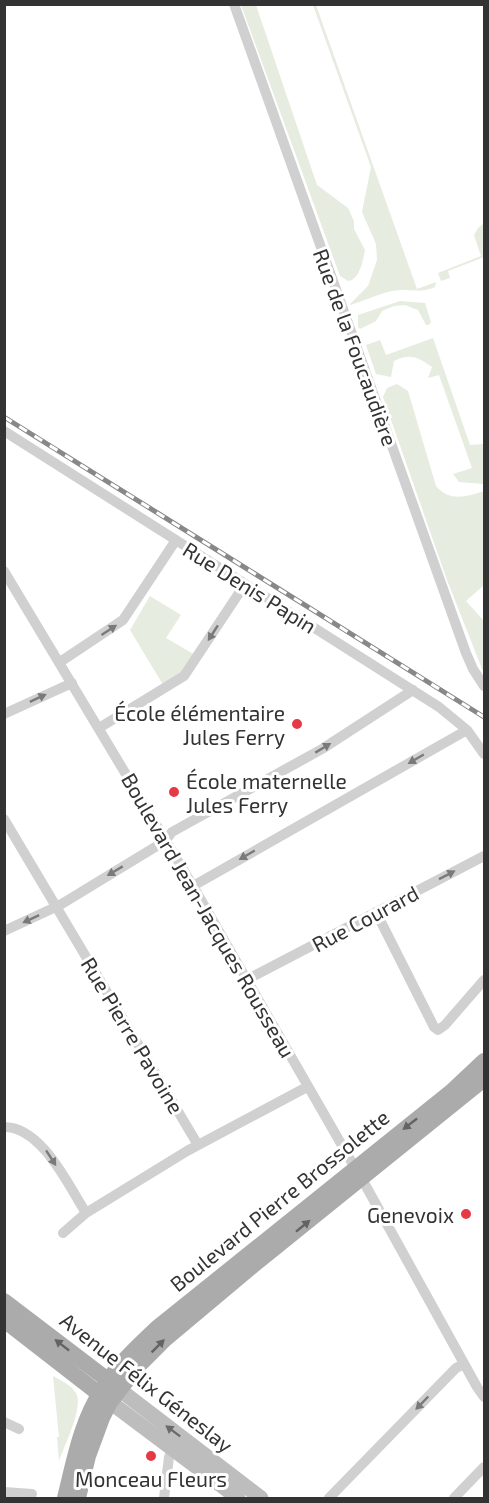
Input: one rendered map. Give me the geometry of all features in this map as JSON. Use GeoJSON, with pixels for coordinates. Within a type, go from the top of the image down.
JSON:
{"type":"FeatureCollection","features":[{"type":"Feature","properties":{"kind":"main road","name":"Boulevard Pierre Brossolette"},"geometry":{"type":"LineString","coordinates":[[110,1391],[165,1339],[358,1173],[369,1156],[451,1092],[484,1061]]}},
{"type":"Feature","properties":{"kind":"main road","name":"Boulevard Pierre Brossolette"},"geometry":{"type":"LineString","coordinates":[[110,1391],[157,1328],[179,1309],[266,1239],[484,1080]]}},
{"type":"Feature","properties":{"kind":"main road","name":"Avenue Félix Géneslay"},"geometry":{"type":"LineString","coordinates":[[4,1301],[110,1391],[174,1450],[238,1498]]}},
{"type":"Feature","properties":{"kind":"main road","name":"Avenue Félix Géneslay"},"geometry":{"type":"LineString","coordinates":[[4,1320],[110,1391],[261,1498]]}},
{"type":"Feature","properties":{"kind":"main road"},"geometry":{"type":"LineString","coordinates":[[65,1498],[78,1444],[110,1391]]}},
{"type":"Feature","properties":{"kind":"main road"},"geometry":{"type":"LineString","coordinates":[[78,1498],[88,1456],[110,1391]]}},
{"type":"Feature","properties":{"kind":"street","name":"Rue de la Foucaudière"},"geometry":{"type":"LineString","coordinates":[[234,4],[466,653],[472,669],[484,686]]}},
{"type":"Feature","properties":{"kind":"street","name":"Rue Denis Papin"},"geometry":{"type":"LineString","coordinates":[[4,431],[439,707],[467,730],[484,754]]}},
{"type":"Feature","properties":{"kind":"street"},"geometry":{"type":"LineString","coordinates":[[60,662],[123,620],[176,540]]}},
{"type":"Feature","properties":{"kind":"street","name":"Boulevard Jean-Jacques Rousseau"},"geometry":{"type":"LineString","coordinates":[[4,571],[193,886],[484,1397]]}},
{"type":"Feature","properties":{"kind":"street"},"geometry":{"type":"LineString","coordinates":[[99,728],[184,676],[245,584]]}},
{"type":"Feature","properties":{"kind":"street"},"geometry":{"type":"LineString","coordinates":[[4,714],[72,683]]}},
{"type":"Feature","properties":{"kind":"street"},"geometry":{"type":"LineString","coordinates":[[4,931],[57,906],[165,841],[172,832],[322,749],[413,690]]}},
{"type":"Feature","properties":{"kind":"street"},"geometry":{"type":"LineString","coordinates":[[193,886],[467,730]]}},
{"type":"Feature","properties":{"kind":"street","name":"Rue Pierre Pavoine"},"geometry":{"type":"LineString","coordinates":[[4,819],[198,1145]]}},
{"type":"Feature","properties":{"kind":"street","name":"Rue Courard"},"geometry":{"type":"LineString","coordinates":[[246,980],[484,858]]}},
{"type":"Feature","properties":{"kind":"street"},"geometry":{"type":"LineString","coordinates":[[376,912],[434,1027],[438,1030],[484,980]]}},
{"type":"Feature","properties":{"kind":"street"},"geometry":{"type":"LineString","coordinates":[[63,1233],[86,1213],[198,1145],[306,1087]]}},
{"type":"Feature","properties":{"kind":"street"},"geometry":{"type":"LineString","coordinates":[[4,1127],[29,1134],[41,1144],[86,1213]]}},
{"type":"Feature","properties":{"kind":"street"},"geometry":{"type":"LineString","coordinates":[[329,1498],[456,1368],[464,1364]]}},
{"type":"Feature","properties":{"kind":"street"},"geometry":{"type":"LineString","coordinates":[[4,1422],[19,1429]]}},
{"type":"Feature","properties":{"kind":"street"},"geometry":{"type":"LineString","coordinates":[[164,1498],[169,1456],[174,1450]]}},
{"type":"Feature","properties":{"kind":"street"},"geometry":{"type":"LineString","coordinates":[[454,1498],[484,1467]]}},
{"type":"Feature","properties":{"kind":"street"},"geometry":{"type":"LineString","coordinates":[[4,1492],[32,1494]]}},
{"type":"Feature","properties":{"kind":"shaded area"},"geometry":{"type":"Polygon","coordinates":[[[241,5],[256,5],[317,185],[348,208],[354,221],[354,229],[365,250],[358,274],[352,280],[348,281],[340,276],[241,5]]]}},
{"type":"Feature","properties":{"kind":"shaded area"},"geometry":{"type":"Polygon","coordinates":[[[313,5],[316,5],[417,289],[436,282],[435,287],[424,290],[392,291],[350,304],[368,286],[377,260],[376,244],[362,212],[371,167],[313,5]]]}},
{"type":"Feature","properties":{"kind":"shaded area"},"geometry":{"type":"Polygon","coordinates":[[[484,223],[484,257],[448,271],[450,278],[441,281],[438,273],[481,256],[474,235],[484,223]]]}},
{"type":"Feature","properties":{"kind":"shaded area"},"geometry":{"type":"Polygon","coordinates":[[[400,301],[425,303],[431,322],[429,325],[426,325],[418,310],[405,305],[394,306],[382,311],[376,321],[360,329],[358,327],[358,315],[400,301]]]}},
{"type":"Feature","properties":{"kind":"shaded area"},"geometry":{"type":"Polygon","coordinates":[[[433,338],[470,445],[484,444],[484,484],[459,482],[453,474],[472,468],[439,375],[428,378],[432,367],[409,357],[394,361],[391,377],[376,374],[366,345],[380,340],[386,355],[433,338]]]}},
{"type":"Feature","properties":{"kind":"shaded area"},"geometry":{"type":"Polygon","coordinates":[[[397,384],[408,391],[436,486],[447,494],[458,497],[484,491],[484,585],[466,601],[484,621],[484,674],[447,580],[383,397],[387,388],[397,384]]]}},
{"type":"Feature","properties":{"kind":"shaded area"},"geometry":{"type":"Polygon","coordinates":[[[150,596],[181,615],[166,638],[197,656],[165,688],[130,630],[150,596]]]}},
{"type":"Feature","properties":{"kind":"shaded area"},"geometry":{"type":"Polygon","coordinates":[[[53,1376],[71,1388],[78,1399],[69,1437],[59,1461],[57,1437],[59,1437],[53,1376]]]}},
{"type":"Feature","properties":{"kind":"railway"},"geometry":{"type":"LineString","coordinates":[[4,417],[484,717]]}},
{"type":"Feature","properties":{"kind":"place","name":"École élémentaire Jules Ferry"},"geometry":{"type":"Point","coordinates":[297,724]}},
{"type":"Feature","properties":{"kind":"place","name":"École maternelle Jules Ferry"},"geometry":{"type":"Point","coordinates":[174,792]}},
{"type":"Feature","properties":{"kind":"place","name":"Genevoix"},"geometry":{"type":"Point","coordinates":[466,1214]}},
{"type":"Feature","properties":{"kind":"place","name":"Monceau Fleurs"},"geometry":{"type":"Point","coordinates":[151,1456]}}]}
